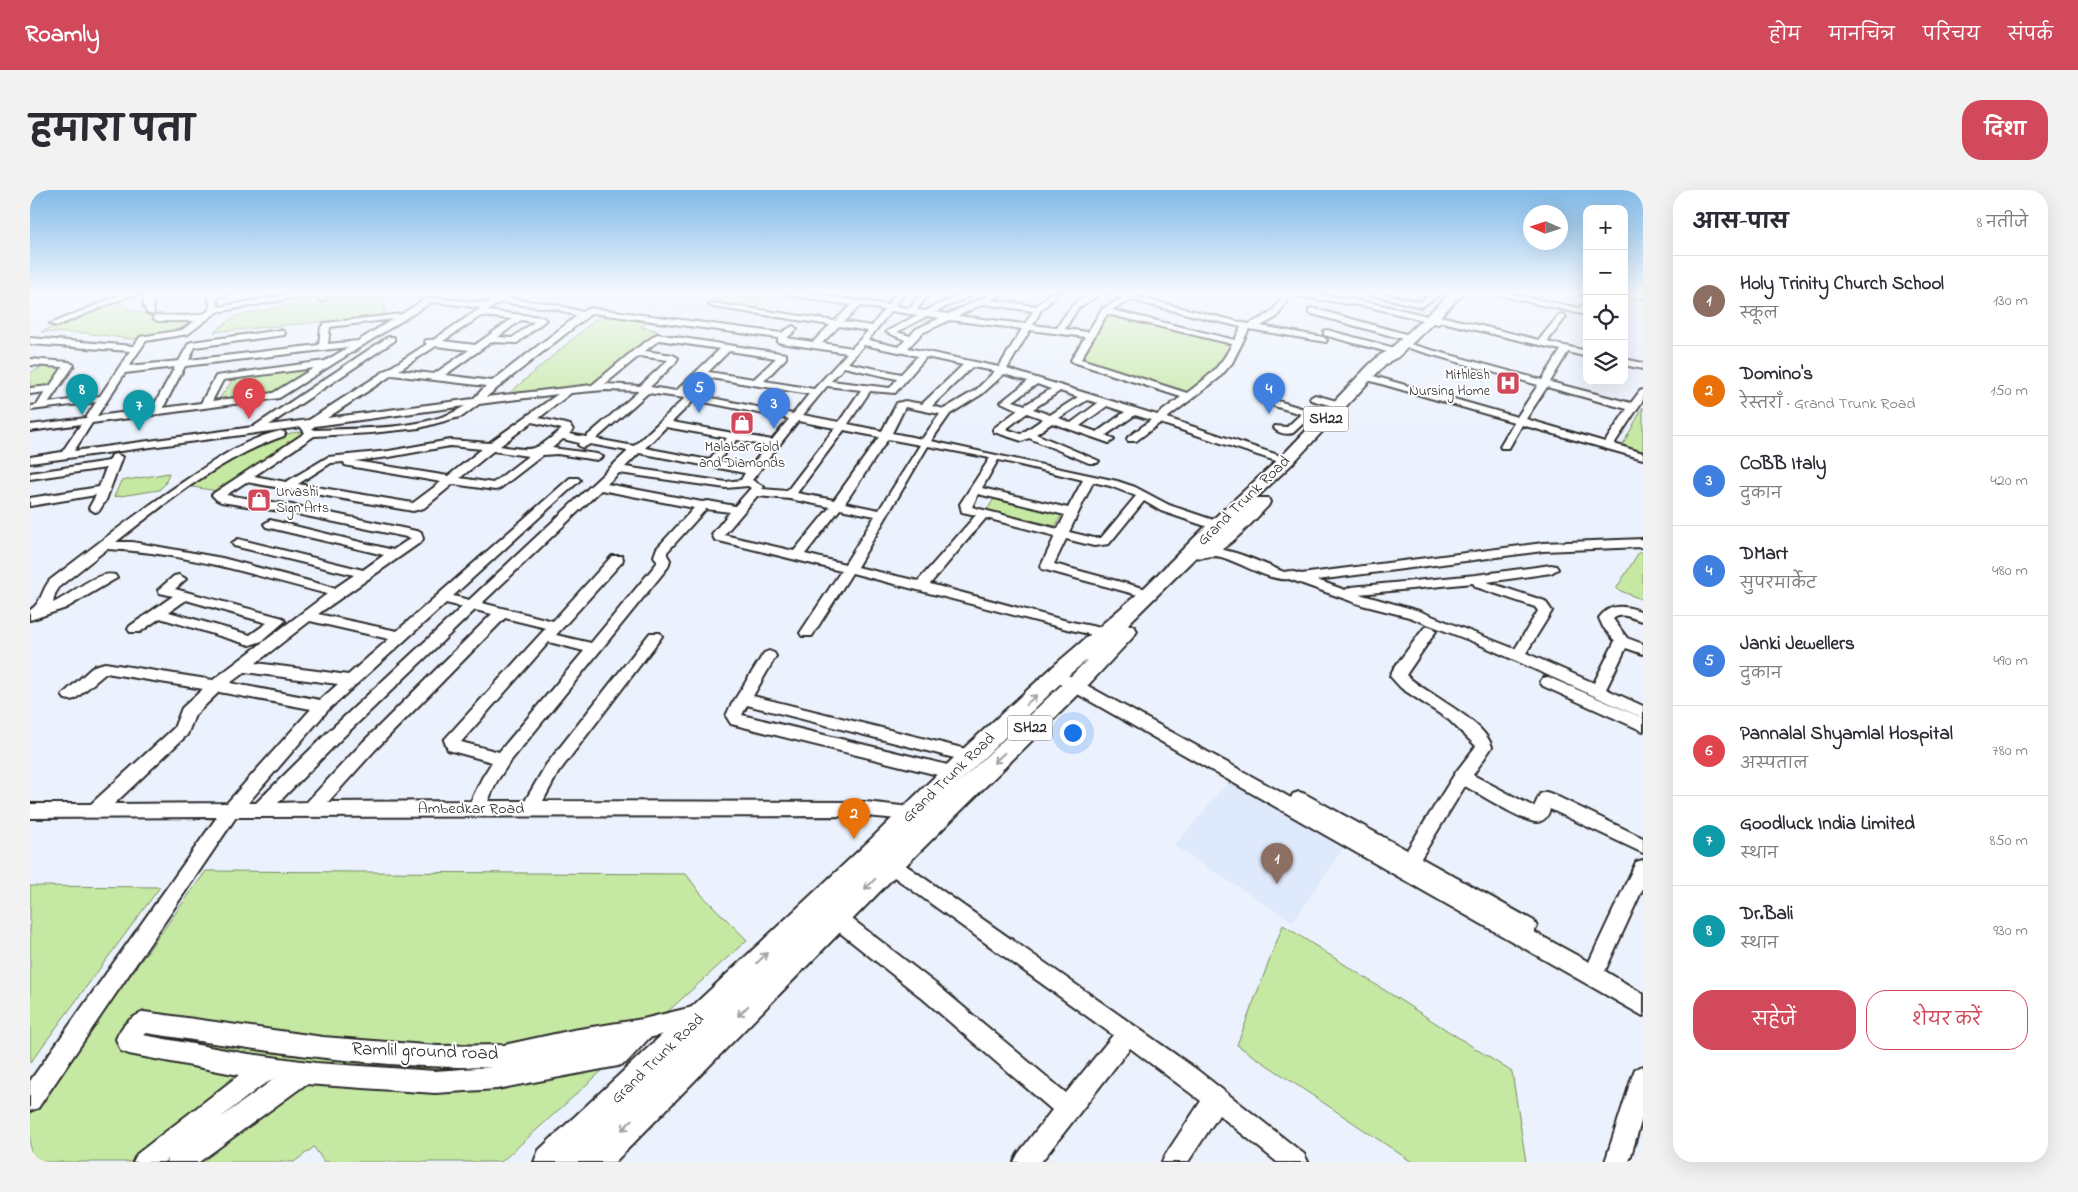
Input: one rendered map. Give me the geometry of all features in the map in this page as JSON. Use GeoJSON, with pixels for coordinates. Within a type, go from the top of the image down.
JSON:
{"type":"FeatureCollection","features":[{"type":"Feature","properties":{"kind":"highway","name":"Grand Trunk Road"},"geometry":{"type":"LineString","coordinates":[[551,1162],[703,1015],[750,986],[836,918],[890,864],[962,764],[1069,676],[1106,633],[1298,466],[1371,379],[1412,338]]}},
{"type":"Feature","properties":{"kind":"highway","name":"Grand Trunk Road"},"geometry":{"type":"LineString","coordinates":[[591,1162],[750,986],[1069,676],[1216,537],[1326,419],[1371,379]]}},
{"type":"Feature","properties":{"kind":"street"},"geometry":{"type":"LineString","coordinates":[[66,455],[91,420],[135,348],[145,338]]}},
{"type":"Feature","properties":{"kind":"street"},"geometry":{"type":"LineString","coordinates":[[156,411],[181,363],[194,344],[235,338]]}},
{"type":"Feature","properties":{"kind":"street"},"geometry":{"type":"LineString","coordinates":[[276,352],[280,338]]}},
{"type":"Feature","properties":{"kind":"street"},"geometry":{"type":"LineString","coordinates":[[323,347],[324,338]]}},
{"type":"Feature","properties":{"kind":"street"},"geometry":{"type":"LineString","coordinates":[[30,428],[276,396],[367,338]]}},
{"type":"Feature","properties":{"kind":"street"},"geometry":{"type":"LineString","coordinates":[[95,811],[181,731],[188,712],[216,686],[337,593],[418,539],[417,535],[218,496],[220,492],[244,478],[306,427],[435,338]]}},
{"type":"Feature","properties":{"kind":"street"},"geometry":{"type":"LineString","coordinates":[[436,377],[490,338]]}},
{"type":"Feature","properties":{"kind":"street"},"geometry":{"type":"LineString","coordinates":[[493,338],[514,341],[518,338]]}},
{"type":"Feature","properties":{"kind":"street"},"geometry":{"type":"LineString","coordinates":[[473,404],[494,384],[553,338]]}},
{"type":"Feature","properties":{"kind":"street"},"geometry":{"type":"LineString","coordinates":[[596,387],[656,338]]}},
{"type":"Feature","properties":{"kind":"street"},"geometry":{"type":"LineString","coordinates":[[660,338],[783,356]]}},
{"type":"Feature","properties":{"kind":"street"},"geometry":{"type":"LineString","coordinates":[[782,338],[781,340],[854,351]]}},
{"type":"Feature","properties":{"kind":"street"},"geometry":{"type":"LineString","coordinates":[[815,345],[822,338]]}},
{"type":"Feature","properties":{"kind":"street"},"geometry":{"type":"LineString","coordinates":[[866,338],[816,392],[774,444],[738,510],[717,536],[1106,633]]}},
{"type":"Feature","properties":{"kind":"street"},"geometry":{"type":"LineString","coordinates":[[807,633],[946,412],[974,395],[1002,370],[1020,338]]}},
{"type":"Feature","properties":{"kind":"street"},"geometry":{"type":"LineString","coordinates":[[1089,338],[1076,357],[1078,361],[1188,396]]}},
{"type":"Feature","properties":{"kind":"street"},"geometry":{"type":"LineString","coordinates":[[1218,338],[1237,343]]}},
{"type":"Feature","properties":{"kind":"street"},"geometry":{"type":"LineString","coordinates":[[1132,439],[1188,396],[1207,384],[1222,369],[1239,338]]}},
{"type":"Feature","properties":{"kind":"street"},"geometry":{"type":"LineString","coordinates":[[1338,338],[1404,345]]}},
{"type":"Feature","properties":{"kind":"street"},"geometry":{"type":"LineString","coordinates":[[1386,338],[1404,345],[1633,407]]}},
{"type":"Feature","properties":{"kind":"street"},"geometry":{"type":"LineString","coordinates":[[1520,338],[1583,353]]}},
{"type":"Feature","properties":{"kind":"street"},"geometry":{"type":"LineString","coordinates":[[1541,343],[1545,338]]}},
{"type":"Feature","properties":{"kind":"street"},"geometry":{"type":"LineString","coordinates":[[30,616],[44,607],[47,603],[48,592],[55,583],[149,510],[391,339]]}},
{"type":"Feature","properties":{"kind":"street"},"geometry":{"type":"LineString","coordinates":[[901,350],[910,339]]}},
{"type":"Feature","properties":{"kind":"street"},"geometry":{"type":"LineString","coordinates":[[123,370],[361,342]]}},
{"type":"Feature","properties":{"kind":"street"},"geometry":{"type":"LineString","coordinates":[[30,460],[306,427],[391,372],[429,342],[477,348]]}},
{"type":"Feature","properties":{"kind":"street"},"geometry":{"type":"LineString","coordinates":[[863,342],[1002,370],[1133,410],[1286,461]]}},
{"type":"Feature","properties":{"kind":"street"},"geometry":{"type":"LineString","coordinates":[[33,343],[135,348]]}},
{"type":"Feature","properties":{"kind":"street"},"geometry":{"type":"LineString","coordinates":[[758,381],[783,356],[800,343]]}},
{"type":"Feature","properties":{"kind":"street"},"geometry":{"type":"LineString","coordinates":[[260,810],[343,727],[660,428],[699,376],[727,347]]}},
{"type":"Feature","properties":{"kind":"street"},"geometry":{"type":"LineString","coordinates":[[1505,446],[1518,421],[1546,382],[1566,349]]}},
{"type":"Feature","properties":{"kind":"street"},"geometry":{"type":"LineString","coordinates":[[575,453],[642,391],[673,358],[636,353]]}},
{"type":"Feature","properties":{"kind":"street"},"geometry":{"type":"LineString","coordinates":[[824,383],[867,390],[892,391],[924,354]]}},
{"type":"Feature","properties":{"kind":"street"},"geometry":{"type":"LineString","coordinates":[[30,362],[69,365],[54,388],[35,408]]}},
{"type":"Feature","properties":{"kind":"street"},"geometry":{"type":"LineString","coordinates":[[30,371],[47,363]]}},
{"type":"Feature","properties":{"kind":"street"},"geometry":{"type":"LineString","coordinates":[[926,407],[953,390],[970,363]]}},
{"type":"Feature","properties":{"kind":"street"},"geometry":{"type":"LineString","coordinates":[[1628,363],[1643,366]]}},
{"type":"Feature","properties":{"kind":"street"},"geometry":{"type":"LineString","coordinates":[[205,405],[218,379],[223,377],[328,364]]}},
{"type":"Feature","properties":{"kind":"street"},"geometry":{"type":"LineString","coordinates":[[842,364],[904,378]]}},
{"type":"Feature","properties":{"kind":"street"},"geometry":{"type":"LineString","coordinates":[[391,372],[494,384]]}},
{"type":"Feature","properties":{"kind":"street"},"geometry":{"type":"LineString","coordinates":[[699,376],[707,375],[758,381],[816,392]]}},
{"type":"Feature","properties":{"kind":"street"},"geometry":{"type":"LineString","coordinates":[[1371,379],[1643,456]]}},
{"type":"Feature","properties":{"kind":"street"},"geometry":{"type":"LineString","coordinates":[[1036,380],[1006,402],[1109,440]]}},
{"type":"Feature","properties":{"kind":"street"},"geometry":{"type":"LineString","coordinates":[[30,476],[257,434],[596,387],[684,397],[840,428],[1087,482],[1141,497]]}},
{"type":"Feature","properties":{"kind":"street"},"geometry":{"type":"LineString","coordinates":[[30,391],[54,388]]}},
{"type":"Feature","properties":{"kind":"street"},"geometry":{"type":"LineString","coordinates":[[1059,388],[998,430],[1022,438],[1086,396]]}},
{"type":"Feature","properties":{"kind":"street"},"geometry":{"type":"LineString","coordinates":[[244,478],[408,508],[420,505],[491,447],[532,419],[566,392],[592,390],[642,391]]}},
{"type":"Feature","properties":{"kind":"street"},"geometry":{"type":"LineString","coordinates":[[790,496],[867,390]]}},
{"type":"Feature","properties":{"kind":"street"},"geometry":{"type":"LineString","coordinates":[[953,390],[974,395]]}},
{"type":"Feature","properties":{"kind":"street"},"geometry":{"type":"LineString","coordinates":[[1607,446],[1643,393]]}},
{"type":"Feature","properties":{"kind":"street"},"geometry":{"type":"LineString","coordinates":[[35,408],[105,398]]}},
{"type":"Feature","properties":{"kind":"street"},"geometry":{"type":"LineString","coordinates":[[1315,398],[1340,405]]}},
{"type":"Feature","properties":{"kind":"street"},"geometry":{"type":"LineString","coordinates":[[1265,400],[1326,419]]}},
{"type":"Feature","properties":{"kind":"street"},"geometry":{"type":"LineString","coordinates":[[1072,426],[1106,402]]}},
{"type":"Feature","properties":{"kind":"street"},"geometry":{"type":"LineString","coordinates":[[797,556],[837,504],[884,437],[901,405],[926,407],[946,412]]}},
{"type":"Feature","properties":{"kind":"street"},"geometry":{"type":"LineString","coordinates":[[1098,436],[1133,410]]}},
{"type":"Feature","properties":{"kind":"street"},"geometry":{"type":"LineString","coordinates":[[1279,428],[1289,431],[1308,413]]}},
{"type":"Feature","properties":{"kind":"street"},"geometry":{"type":"LineString","coordinates":[[328,460],[495,487],[567,432],[566,427],[532,419]]}},
{"type":"Feature","properties":{"kind":"street"},"geometry":{"type":"LineString","coordinates":[[660,428],[736,437],[774,444]]}},
{"type":"Feature","properties":{"kind":"street"},"geometry":{"type":"LineString","coordinates":[[660,428],[726,445]]}},
{"type":"Feature","properties":{"kind":"street"},"geometry":{"type":"LineString","coordinates":[[1028,434],[1093,461]]}},
{"type":"Feature","properties":{"kind":"street"},"geometry":{"type":"LineString","coordinates":[[561,436],[711,464],[790,496],[883,514]]}},
{"type":"Feature","properties":{"kind":"street"},"geometry":{"type":"LineString","coordinates":[[711,464],[726,445],[736,437]]}},
{"type":"Feature","properties":{"kind":"street"},"geometry":{"type":"LineString","coordinates":[[287,486],[328,460],[389,454],[450,444],[464,443],[523,453],[575,453],[597,457]]}},
{"type":"Feature","properties":{"kind":"street"},"geometry":{"type":"LineString","coordinates":[[924,445],[1032,453],[1123,486],[1161,512],[1216,537],[1220,552],[1283,576],[1316,575],[1543,547],[1643,543]]}},
{"type":"Feature","properties":{"kind":"street"},"geometry":{"type":"LineString","coordinates":[[30,465],[116,459]]}},
{"type":"Feature","properties":{"kind":"street"},"geometry":{"type":"LineString","coordinates":[[95,508],[116,459]]}},
{"type":"Feature","properties":{"kind":"street"},"geometry":{"type":"LineString","coordinates":[[993,461],[965,506],[970,511],[1102,543],[1141,497]]}},
{"type":"Feature","properties":{"kind":"street"},"geometry":{"type":"LineString","coordinates":[[617,469],[731,486],[752,482]]}},
{"type":"Feature","properties":{"kind":"street"},"geometry":{"type":"LineString","coordinates":[[30,1100],[231,810],[323,706],[402,637],[574,480]]}},
{"type":"Feature","properties":{"kind":"street"},"geometry":{"type":"LineString","coordinates":[[1087,482],[1047,566],[1149,594]]}},
{"type":"Feature","properties":{"kind":"street"},"geometry":{"type":"LineString","coordinates":[[599,486],[702,506]]}},
{"type":"Feature","properties":{"kind":"street"},"geometry":{"type":"LineString","coordinates":[[30,502],[104,490]]}},
{"type":"Feature","properties":{"kind":"street"},"geometry":{"type":"LineString","coordinates":[[976,490],[1073,513]]}},
{"type":"Feature","properties":{"kind":"street"},"geometry":{"type":"LineString","coordinates":[[476,809],[490,778],[503,759],[663,564],[664,560],[660,556],[661,551],[702,506],[708,504],[738,510]]}},
{"type":"Feature","properties":{"kind":"street"},"geometry":{"type":"LineString","coordinates":[[921,586],[983,514]]}},
{"type":"Feature","properties":{"kind":"street"},"geometry":{"type":"LineString","coordinates":[[270,524],[395,554]]}},
{"type":"Feature","properties":{"kind":"street"},"geometry":{"type":"LineString","coordinates":[[238,543],[365,574]]}},
{"type":"Feature","properties":{"kind":"street"},"geometry":{"type":"LineString","coordinates":[[104,545],[132,546],[222,562],[337,593]]}},
{"type":"Feature","properties":{"kind":"street"},"geometry":{"type":"LineString","coordinates":[[503,759],[454,746],[452,740],[617,559]]}},
{"type":"Feature","properties":{"kind":"street"},"geometry":{"type":"LineString","coordinates":[[1351,591],[1476,579],[1551,568]]}},
{"type":"Feature","properties":{"kind":"street"},"geometry":{"type":"LineString","coordinates":[[1316,575],[1363,596],[1413,607],[1643,705]]}},
{"type":"Feature","properties":{"kind":"street"},"geometry":{"type":"LineString","coordinates":[[1296,577],[1367,602],[1414,614],[1518,655],[1643,712]]}},
{"type":"Feature","properties":{"kind":"street"},"geometry":{"type":"LineString","coordinates":[[30,616],[61,605],[96,583],[110,578]]}},
{"type":"Feature","properties":{"kind":"street"},"geometry":{"type":"LineString","coordinates":[[158,613],[250,640],[257,638],[278,621],[165,590],[179,578]]}},
{"type":"Feature","properties":{"kind":"street"},"geometry":{"type":"LineString","coordinates":[[1476,579],[1481,584],[1540,604],[1543,607],[1544,613],[1521,650]]}},
{"type":"Feature","properties":{"kind":"street"},"geometry":{"type":"LineString","coordinates":[[136,629],[184,595]]}},
{"type":"Feature","properties":{"kind":"street"},"geometry":{"type":"LineString","coordinates":[[444,598],[503,612],[593,648]]}},
{"type":"Feature","properties":{"kind":"street"},"geometry":{"type":"LineString","coordinates":[[1643,617],[1617,609],[1606,618],[1608,624],[1622,642],[1643,649]]}},
{"type":"Feature","properties":{"kind":"street"},"geometry":{"type":"LineString","coordinates":[[312,810],[369,746],[503,612]]}},
{"type":"Feature","properties":{"kind":"street"},"geometry":{"type":"LineString","coordinates":[[307,616],[402,637]]}},
{"type":"Feature","properties":{"kind":"street"},"geometry":{"type":"LineString","coordinates":[[266,631],[282,635]]}},
{"type":"Feature","properties":{"kind":"street"},"geometry":{"type":"LineString","coordinates":[[1407,865],[1462,777],[1484,747],[1484,742],[1455,716],[1406,684],[1398,676],[1429,631]]}},
{"type":"Feature","properties":{"kind":"street"},"geometry":{"type":"LineString","coordinates":[[530,808],[552,769],[655,636]]}},
{"type":"Feature","properties":{"kind":"street"},"geometry":{"type":"LineString","coordinates":[[1600,686],[1622,642]]}},
{"type":"Feature","properties":{"kind":"street"},"geometry":{"type":"LineString","coordinates":[[769,656],[734,716],[741,721],[962,764]]}},
{"type":"Feature","properties":{"kind":"street"},"geometry":{"type":"LineString","coordinates":[[241,666],[351,681]]}},
{"type":"Feature","properties":{"kind":"street"},"geometry":{"type":"LineString","coordinates":[[70,696],[99,670],[105,668],[323,706]]}},
{"type":"Feature","properties":{"kind":"street"},"geometry":{"type":"LineString","coordinates":[[1069,676],[1407,865],[1597,966],[1643,996]]}},
{"type":"Feature","properties":{"kind":"street"},"geometry":{"type":"LineString","coordinates":[[1548,682],[1643,725]]}},
{"type":"Feature","properties":{"kind":"street"},"geometry":{"type":"LineString","coordinates":[[744,699],[962,764]]}},
{"type":"Feature","properties":{"kind":"street"},"geometry":{"type":"LineString","coordinates":[[1462,777],[1531,814],[1536,815],[1540,813],[1546,799],[1643,846]]}},
{"type":"Feature","properties":{"kind":"street","name":"Ambedkar Road"},"geometry":{"type":"LineString","coordinates":[[30,811],[530,808],[866,809],[921,819]]}},
{"type":"Feature","properties":{"kind":"street"},"geometry":{"type":"LineString","coordinates":[[890,864],[1128,1033],[1296,1162]]}},
{"type":"Feature","properties":{"kind":"street"},"geometry":{"type":"LineString","coordinates":[[1407,865],[1643,1006]]}},
{"type":"Feature","properties":{"kind":"street"},"geometry":{"type":"LineString","coordinates":[[1597,966],[1643,868]]}},
{"type":"Feature","properties":{"kind":"street"},"geometry":{"type":"LineString","coordinates":[[836,918],[929,992],[1068,1109]]}},
{"type":"Feature","properties":{"kind":"street","name":"Ramlil ground road"},"geometry":{"type":"LineString","coordinates":[[272,1068],[168,1052],[129,1043],[127,1039],[133,1030],[144,1022],[322,1048],[438,1057],[504,1056],[573,1041],[643,1029],[703,1015]]}},
{"type":"Feature","properties":{"kind":"street"},"geometry":{"type":"LineString","coordinates":[[144,1162],[253,1078],[272,1068],[435,1082],[497,1078],[618,1055],[643,1029]]}},
{"type":"Feature","properties":{"kind":"street"},"geometry":{"type":"LineString","coordinates":[[1026,1162],[1128,1033]]}},
{"type":"Feature","properties":{"kind":"street"},"geometry":{"type":"LineString","coordinates":[[179,1162],[303,1072]]}},
{"type":"Feature","properties":{"kind":"street"},"geometry":{"type":"LineString","coordinates":[[1617,1162],[1643,1077]]}},
{"type":"Feature","properties":{"kind":"street"},"geometry":{"type":"LineString","coordinates":[[1174,1162],[1216,1099]]}},
{"type":"Feature","properties":{"kind":"shaded area"},"geometry":{"type":"Polygon","coordinates":[[[1230,780],[1347,843],[1293,922],[1174,846],[1230,780]]]}},
{"type":"Feature","properties":{"kind":"green space"},"geometry":{"type":"Polygon","coordinates":[[[573,338],[651,338],[598,386],[506,396],[573,338]]]}},
{"type":"Feature","properties":{"kind":"green space"},"geometry":{"type":"Polygon","coordinates":[[[1090,338],[1218,338],[1237,343],[1188,396],[1078,361],[1090,338]]]}},
{"type":"Feature","properties":{"kind":"green space"},"geometry":{"type":"Polygon","coordinates":[[[43,367],[64,368],[53,385],[30,389],[30,373],[43,367]]]}},
{"type":"Feature","properties":{"kind":"green space"},"geometry":{"type":"Polygon","coordinates":[[[319,368],[276,395],[216,403],[235,377],[319,368]]]}},
{"type":"Feature","properties":{"kind":"green space"},"geometry":{"type":"Polygon","coordinates":[[[1643,407],[1643,452],[1622,446],[1643,407]]]}},
{"type":"Feature","properties":{"kind":"green space"},"geometry":{"type":"Polygon","coordinates":[[[304,433],[304,436],[217,491],[187,486],[241,452],[285,434],[304,433]]]}},
{"type":"Feature","properties":{"kind":"green space"},"geometry":{"type":"Polygon","coordinates":[[[169,473],[165,484],[159,490],[114,497],[121,481],[169,473]]]}},
{"type":"Feature","properties":{"kind":"green space"},"geometry":{"type":"Polygon","coordinates":[[[995,497],[1062,513],[1056,526],[987,510],[995,497]]]}},
{"type":"Feature","properties":{"kind":"green space"},"geometry":{"type":"Polygon","coordinates":[[[1639,552],[1643,553],[1643,600],[1616,589],[1639,552]]]}},
{"type":"Feature","properties":{"kind":"green space"},"geometry":{"type":"Polygon","coordinates":[[[206,871],[686,874],[701,894],[747,940],[501,1162],[324,1162],[314,1147],[294,1162],[30,1162],[30,1114],[206,871]]]}},
{"type":"Feature","properties":{"kind":"green space"},"geometry":{"type":"Polygon","coordinates":[[[30,886],[160,887],[30,1063],[30,886]]]}},
{"type":"Feature","properties":{"kind":"green space"},"geometry":{"type":"Polygon","coordinates":[[[1283,925],[1512,1072],[1526,1162],[1412,1162],[1237,1045],[1283,925]]]}},
{"type":"Feature","properties":{"kind":"place","name":"Mithlesh Nursing Home"},"geometry":{"type":"Point","coordinates":[1508,383]}},
{"type":"Feature","properties":{"kind":"place","name":"Janki Jewellers"},"geometry":{"type":"Point","coordinates":[699,413]}},
{"type":"Feature","properties":{"kind":"place","name":"DMart"},"geometry":{"type":"Point","coordinates":[1269,414]}},
{"type":"Feature","properties":{"kind":"place","name":"Dr.Bali"},"geometry":{"type":"Point","coordinates":[82,415]}},
{"type":"Feature","properties":{"kind":"place","name":"Pannalal Shyamlal Hospital"},"geometry":{"type":"Point","coordinates":[249,419]}},
{"type":"Feature","properties":{"kind":"place","name":"Malabar Gold and Diamonds"},"geometry":{"type":"Point","coordinates":[742,423]}},
{"type":"Feature","properties":{"kind":"place","name":"COBB Italy"},"geometry":{"type":"Point","coordinates":[774,429]}},
{"type":"Feature","properties":{"kind":"place","name":"Goodluck India Limited"},"geometry":{"type":"Point","coordinates":[139,431]}},
{"type":"Feature","properties":{"kind":"place","name":"Urvashi Sign Arts"},"geometry":{"type":"Point","coordinates":[259,500]}},
{"type":"Feature","properties":{"kind":"place","name":"Domino's"},"geometry":{"type":"Point","coordinates":[854,839]}},
{"type":"Feature","properties":{"kind":"place","name":"Holy Trinity Church School"},"geometry":{"type":"Point","coordinates":[1277,884]}}]}
